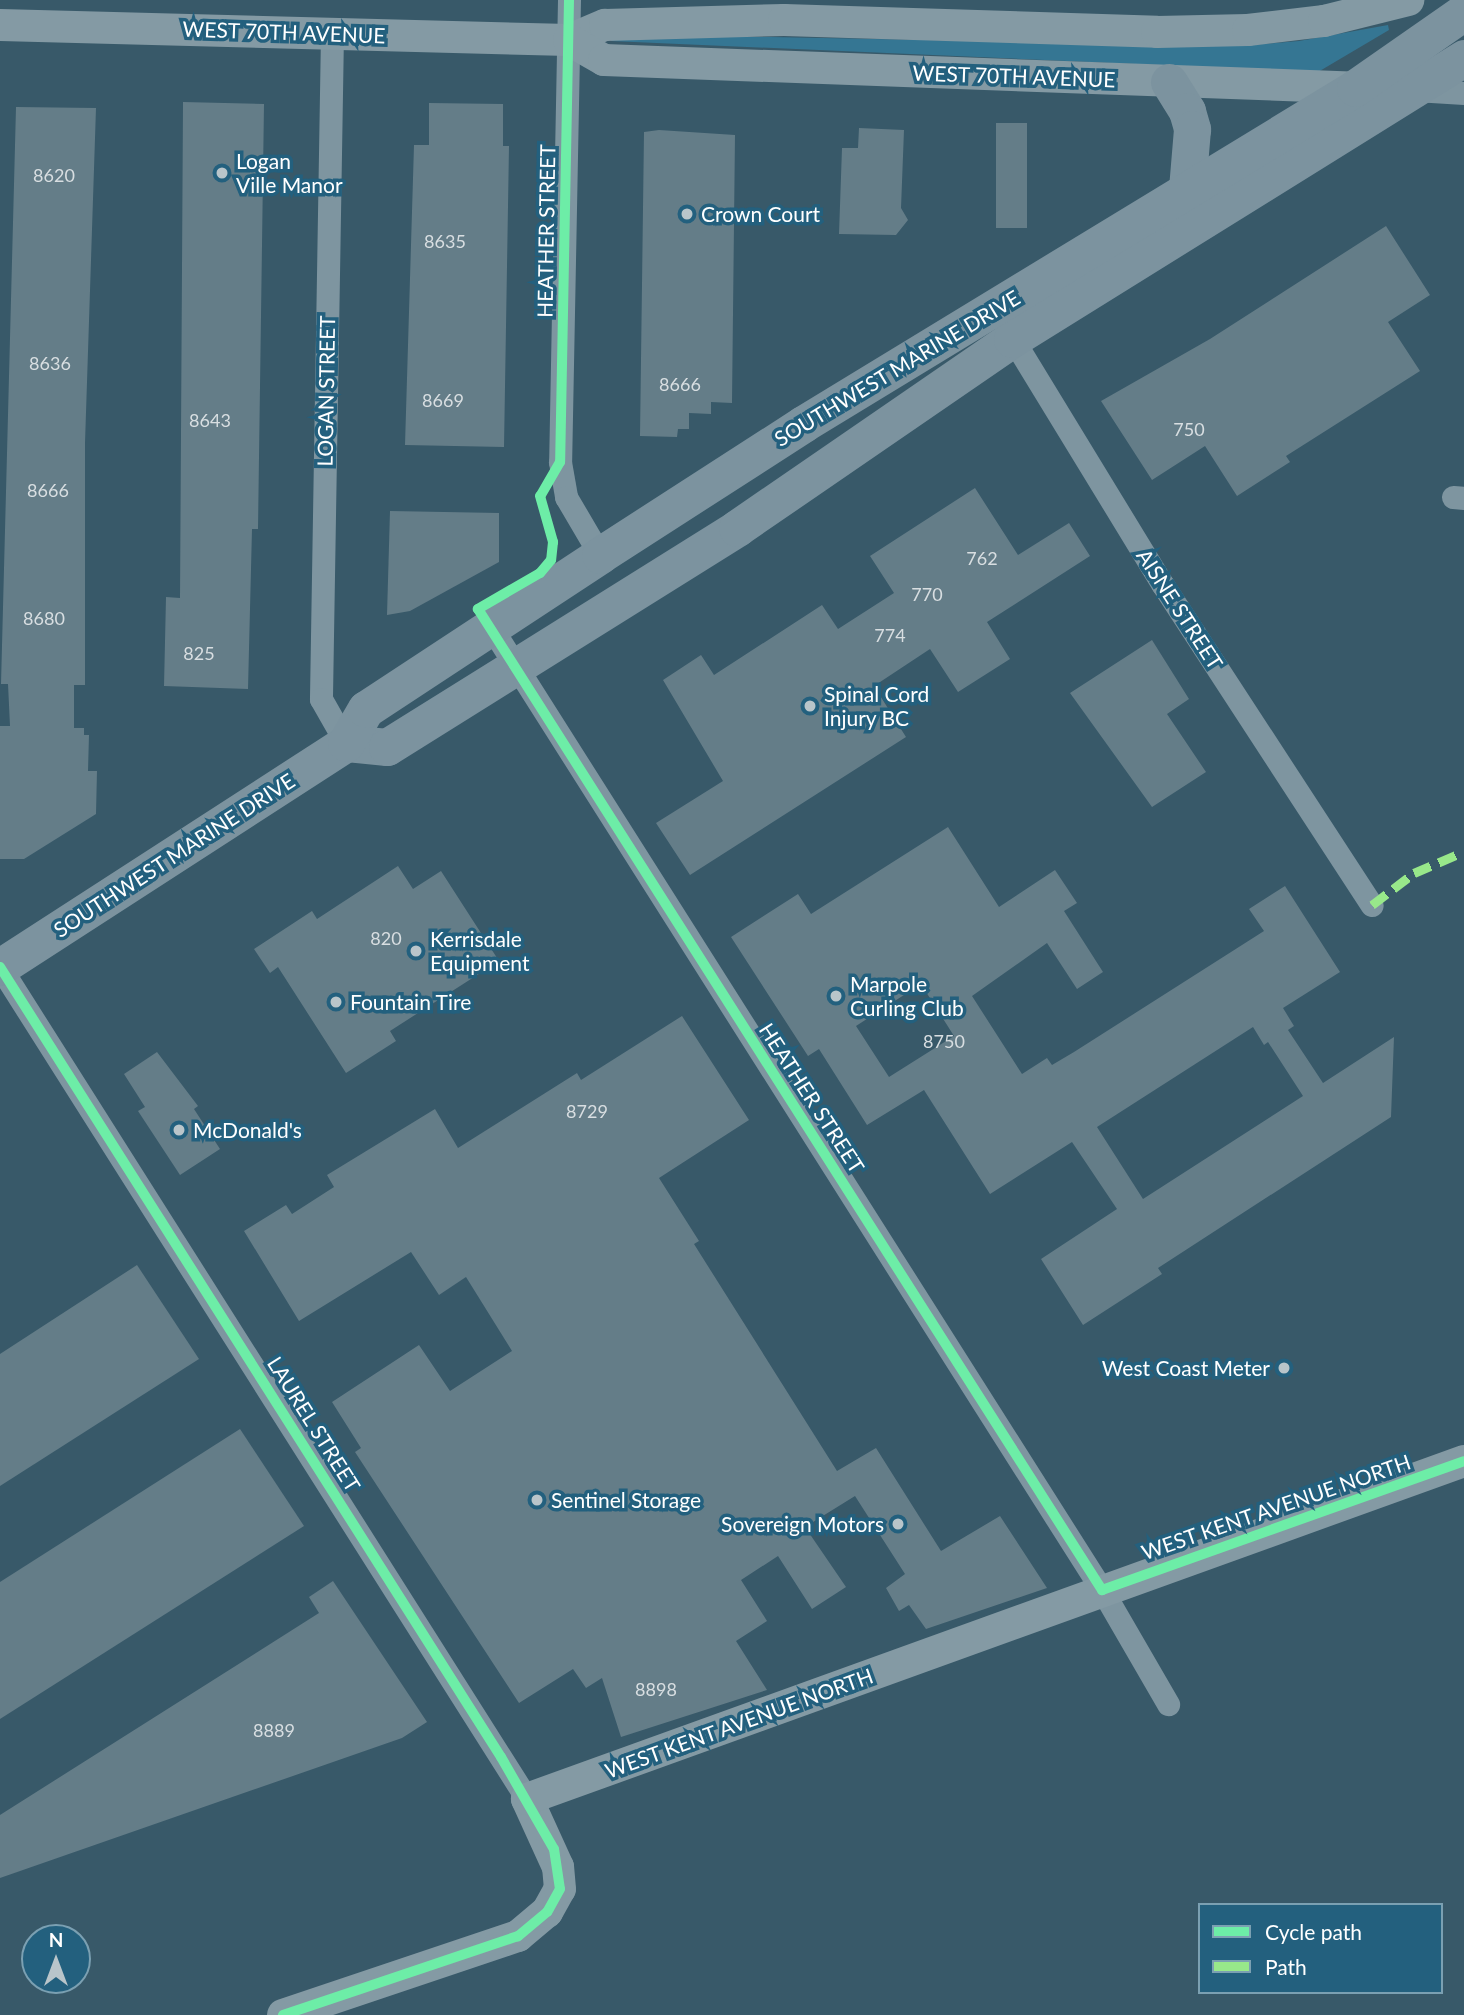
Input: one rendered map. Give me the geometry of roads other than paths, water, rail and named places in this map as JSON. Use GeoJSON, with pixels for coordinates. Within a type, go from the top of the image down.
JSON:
{"type":"FeatureCollection","features":[{"type":"Feature","properties":{"kind":"main road","name":"WEST 70TH AVENUE"},"geometry":{"type":"LineString","coordinates":[[0,25],[569,40],[605,25],[784,20],[1157,32],[1248,30],[1324,21],[1408,0]]}},
{"type":"Feature","properties":{"kind":"main road","name":"SOUTHWEST MARINE DRIVE"},"geometry":{"type":"LineString","coordinates":[[346,743],[387,747],[737,528],[1187,188],[1355,88],[1464,12]]}},
{"type":"Feature","properties":{"kind":"main road","name":"WEST 70TH AVENUE"},"geometry":{"type":"LineString","coordinates":[[569,40],[604,60],[1415,90]]}},
{"type":"Feature","properties":{"kind":"main road","name":"SOUTHWEST MARINE DRIVE"},"geometry":{"type":"LineString","coordinates":[[0,967],[346,743],[366,709],[803,424],[1004,324],[1415,90],[1464,58]]}},
{"type":"Feature","properties":{"kind":"main road"},"geometry":{"type":"LineString","coordinates":[[1168,82],[1187,111],[1192,129],[1187,188]]}},
{"type":"Feature","properties":{"kind":"main road","name":"WEST KENT AVENUE NORTH"},"geometry":{"type":"LineString","coordinates":[[527,1799],[1464,1461]]}},
{"type":"Feature","properties":{"kind":"main road","name":"LAUREL STREET"},"geometry":{"type":"LineString","coordinates":[[283,2015],[518,1936],[548,1912],[560,1889],[558,1867],[527,1799]]}},
{"type":"Feature","properties":{"kind":"street","name":"HEATHER STREET"},"geometry":{"type":"LineString","coordinates":[[569,0],[560,463],[566,497],[600,555]]}},
{"type":"Feature","properties":{"kind":"street","name":"LOGAN STREET"},"geometry":{"type":"LineString","coordinates":[[332,33],[321,699],[346,743]]}},
{"type":"Feature","properties":{"kind":"street","name":"WEST 70TH AVENUE"},"geometry":{"type":"LineString","coordinates":[[1415,90],[1464,93]]}},
{"type":"Feature","properties":{"kind":"street","name":"AISNE STREET"},"geometry":{"type":"LineString","coordinates":[[1004,324],[1163,585],[1372,905]]}},
{"type":"Feature","properties":{"kind":"street","name":"HEATHER STREET"},"geometry":{"type":"LineString","coordinates":[[491,626],[1102,1590],[1168,1704]]}},
{"type":"Feature","properties":{"kind":"street","name":"LAUREL STREET"},"geometry":{"type":"LineString","coordinates":[[0,967],[527,1799]]}},
{"type":"Feature","properties":{"kind":"place","name":"Logan Ville Manor"},"geometry":{"type":"Point","coordinates":[222,173]}},
{"type":"Feature","properties":{"kind":"place","name":"Crown Court"},"geometry":{"type":"Point","coordinates":[687,214]}},
{"type":"Feature","properties":{"kind":"place","name":"Spinal Cord Injury BC"},"geometry":{"type":"Point","coordinates":[810,706]}},
{"type":"Feature","properties":{"kind":"place","name":"Kerrisdale Equipment"},"geometry":{"type":"Point","coordinates":[416,951]}},
{"type":"Feature","properties":{"kind":"place","name":"Marpole Curling Club"},"geometry":{"type":"Point","coordinates":[836,996]}},
{"type":"Feature","properties":{"kind":"place","name":"Fountain Tire"},"geometry":{"type":"Point","coordinates":[336,1002]}},
{"type":"Feature","properties":{"kind":"place","name":"McDonald's"},"geometry":{"type":"Point","coordinates":[179,1130]}},
{"type":"Feature","properties":{"kind":"place","name":"West Coast Meter"},"geometry":{"type":"Point","coordinates":[1284,1368]}},
{"type":"Feature","properties":{"kind":"place","name":"Sentinel Storage"},"geometry":{"type":"Point","coordinates":[537,1500]}},
{"type":"Feature","properties":{"kind":"place","name":"Sovereign Motors"},"geometry":{"type":"Point","coordinates":[898,1524]}}]}
